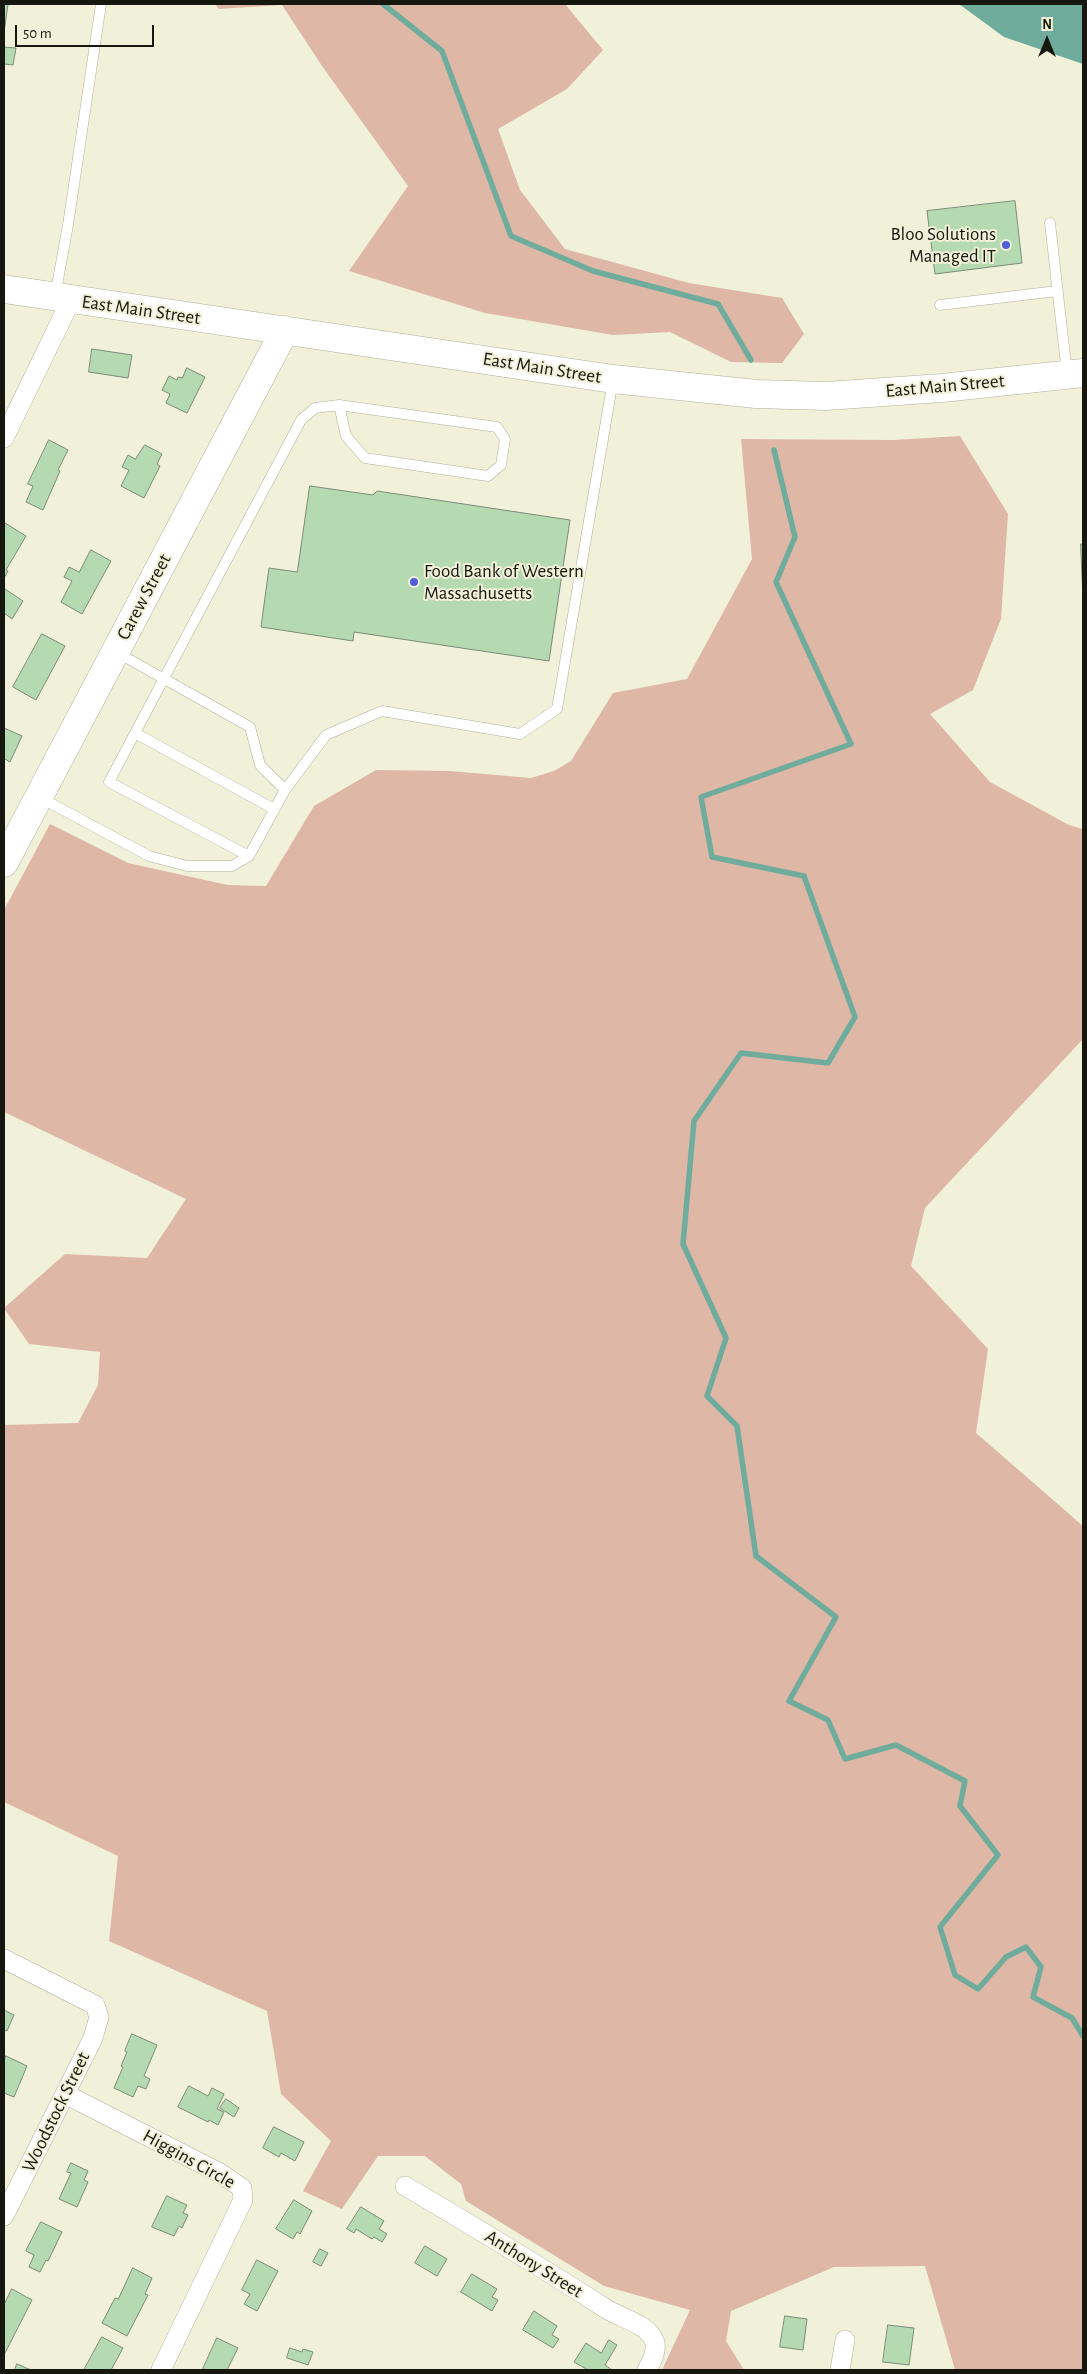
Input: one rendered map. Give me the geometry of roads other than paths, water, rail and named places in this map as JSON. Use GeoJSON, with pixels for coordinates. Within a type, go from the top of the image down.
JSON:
{"type":"FeatureCollection","features":[{"type":"Feature","properties":{"kind":"main road","name":"East Main Street"},"geometry":{"type":"LineString","coordinates":[[4,289],[613,379],[756,394],[826,396],[942,388],[1075,374]]}},
{"type":"Feature","properties":{"kind":"main road","name":"Carew Street"},"geometry":{"type":"LineString","coordinates":[[4,863],[285,330]]}},
{"type":"Feature","properties":{"kind":"street"},"geometry":{"type":"LineString","coordinates":[[4,438],[63,298]]}},
{"type":"Feature","properties":{"kind":"street","name":"Woodstock Street"},"geometry":{"type":"LineString","coordinates":[[4,1959],[95,2005],[99,2017],[93,2038],[4,2216]]}},
{"type":"Feature","properties":{"kind":"street","name":"Higgins Circle"},"geometry":{"type":"LineString","coordinates":[[65,2094],[220,2173],[242,2188],[243,2200],[161,2370]]}},
{"type":"Feature","properties":{"kind":"street","name":"Anthony Street"},"geometry":{"type":"LineString","coordinates":[[405,2186],[612,2312],[646,2330],[654,2339],[656,2348],[654,2358],[647,2370]]}},
{"type":"Feature","properties":{"kind":"street"},"geometry":{"type":"LineString","coordinates":[[840,2370],[845,2340]]}},
{"type":"Feature","properties":{"kind":"lane"},"geometry":{"type":"LineString","coordinates":[[63,298],[68,225],[101,4]]}},
{"type":"Feature","properties":{"kind":"lane"},"geometry":{"type":"LineString","coordinates":[[1050,223],[1057,291],[1075,374]]}},
{"type":"Feature","properties":{"kind":"lane"},"geometry":{"type":"LineString","coordinates":[[940,305],[1057,291]]}},
{"type":"Feature","properties":{"kind":"lane"},"geometry":{"type":"LineString","coordinates":[[38,797],[149,856],[187,866],[232,866],[249,856],[285,790],[326,736],[382,711],[520,734],[557,709],[613,379]]}},
{"type":"Feature","properties":{"kind":"lane"},"geometry":{"type":"LineString","coordinates":[[249,856],[109,782],[301,420],[315,408],[339,405],[498,428],[506,438],[501,465],[488,476],[365,458],[346,436],[339,405]]}},
{"type":"Feature","properties":{"kind":"lane"},"geometry":{"type":"LineString","coordinates":[[115,652],[250,727],[260,765],[285,790]]}},
{"type":"Feature","properties":{"kind":"lane"},"geometry":{"type":"LineString","coordinates":[[134,733],[274,809]]}},
{"type":"Feature","properties":{"kind":"water"},"geometry":{"type":"Polygon","coordinates":[[[959,4],[1083,4],[1083,64],[1004,37],[959,4]]]}},
{"type":"Feature","properties":{"kind":"waterway"},"geometry":{"type":"LineString","coordinates":[[383,4],[442,51],[511,236],[593,271],[718,304],[751,360]]}},
{"type":"Feature","properties":{"kind":"waterway"},"geometry":{"type":"LineString","coordinates":[[774,450],[795,537],[776,582],[851,744],[701,797],[712,857],[804,876],[855,1017],[828,1063],[741,1053],[694,1121],[683,1244],[726,1338],[707,1396],[737,1426],[756,1556],[836,1617],[789,1701],[828,1720],[845,1759],[896,1745],[965,1781],[960,1806],[998,1855],[940,1927],[955,1975],[978,1989],[1006,1957],[1026,1947],[1041,1967],[1033,1997],[1072,2018],[1083,2036]]}},
{"type":"Feature","properties":{"kind":"place","name":"Bloo Solutions Managed IT"},"geometry":{"type":"Point","coordinates":[1006,245]}},
{"type":"Feature","properties":{"kind":"place","name":"Food Bank of Western Massachusetts"},"geometry":{"type":"Point","coordinates":[414,582]}}]}
